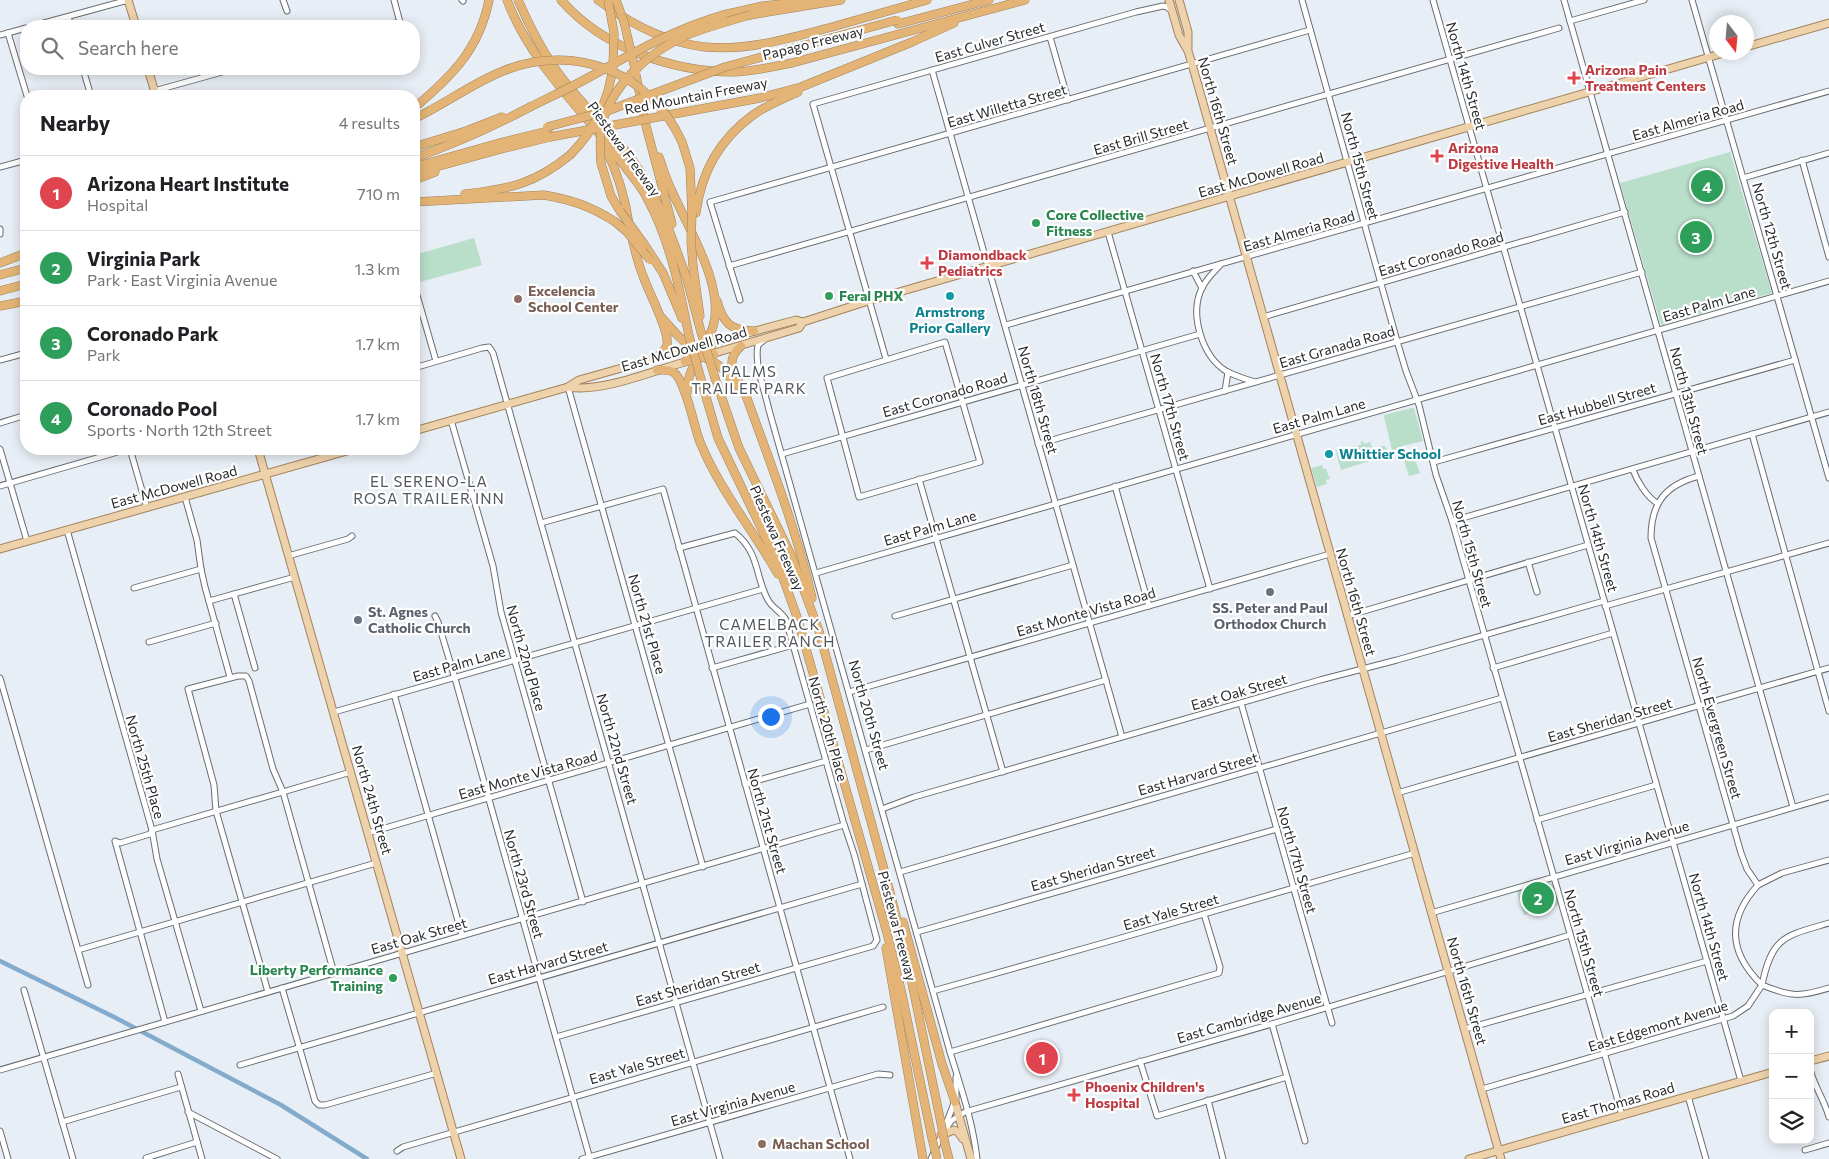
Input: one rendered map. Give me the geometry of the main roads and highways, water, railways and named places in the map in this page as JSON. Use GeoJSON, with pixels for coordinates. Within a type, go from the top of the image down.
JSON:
{"type":"FeatureCollection","features":[{"type":"Feature","properties":{"kind":"highway"},"geometry":{"type":"LineString","coordinates":[[420,103],[462,63],[478,35],[485,18],[489,0]]}},
{"type":"Feature","properties":{"kind":"highway","name":"Piestewa Freeway"},"geometry":{"type":"LineString","coordinates":[[507,0],[530,48],[637,182],[658,222],[676,276],[689,336],[718,438],[777,561],[790,595],[901,990],[937,1159]]}},
{"type":"Feature","properties":{"kind":"highway"},"geometry":{"type":"LineString","coordinates":[[514,0],[523,23],[538,51],[579,109]]}},
{"type":"Feature","properties":{"kind":"highway"},"geometry":{"type":"LineString","coordinates":[[518,0],[530,26],[555,68],[633,161],[665,217],[691,280]]}},
{"type":"Feature","properties":{"kind":"highway","name":"Papago Freeway"},"geometry":{"type":"LineString","coordinates":[[560,0],[599,34],[656,59],[671,64],[701,69],[736,72],[761,70],[792,64],[1025,0]]}},
{"type":"Feature","properties":{"kind":"highway","name":"Papago Freeway"},"geometry":{"type":"LineString","coordinates":[[598,0],[637,25],[656,34],[704,47],[726,48],[780,41],[927,0]]}},
{"type":"Feature","properties":{"kind":"highway"},"geometry":{"type":"LineString","coordinates":[[420,200],[488,192],[517,186],[546,173],[570,155],[595,124],[608,91],[613,69],[614,33],[608,0]]}},
{"type":"Feature","properties":{"kind":"highway","name":"Piestewa Freeway"},"geometry":{"type":"LineString","coordinates":[[616,0],[624,22],[646,126],[700,310],[701,332],[715,378],[738,448],[791,555],[819,632],[886,874],[907,959],[949,1159]]}},
{"type":"Feature","properties":{"kind":"highway"},"geometry":{"type":"LineString","coordinates":[[420,156],[497,125],[672,32],[723,15],[763,6],[818,0]]}},
{"type":"Feature","properties":{"kind":"highway"},"geometry":{"type":"LineString","coordinates":[[689,336],[663,273],[610,196],[604,179],[600,141],[603,121],[611,102],[629,76],[646,59],[688,35],[750,15],[841,0]]}},
{"type":"Feature","properties":{"kind":"highway"},"geometry":{"type":"LineString","coordinates":[[420,163],[608,115],[712,76],[970,0]]}},
{"type":"Feature","properties":{"kind":"highway"},"geometry":{"type":"LineString","coordinates":[[898,22],[989,0]]}},
{"type":"Feature","properties":{"kind":"highway","name":"Red Mountain Freeway"},"geometry":{"type":"LineString","coordinates":[[420,171],[479,155],[548,132],[663,116],[793,90],[912,42],[974,14]]}},
{"type":"Feature","properties":{"kind":"highway"},"geometry":{"type":"LineString","coordinates":[[420,116],[502,72],[534,62],[559,60],[578,62],[609,69],[625,77],[643,89],[664,110],[676,128],[682,142],[691,179],[691,240],[694,266]]}},
{"type":"Feature","properties":{"kind":"highway"},"geometry":{"type":"LineString","coordinates":[[691,280],[694,266],[698,197],[702,181],[710,163],[730,137],[754,115],[827,77]]}},
{"type":"Feature","properties":{"kind":"highway"},"geometry":{"type":"LineString","coordinates":[[420,145],[466,131],[530,107]]}},
{"type":"Feature","properties":{"kind":"highway"},"geometry":{"type":"LineString","coordinates":[[646,126],[670,188],[703,256],[719,309],[727,323],[740,330],[754,331]]}},
{"type":"Feature","properties":{"kind":"highway"},"geometry":{"type":"LineString","coordinates":[[595,128],[624,194],[636,254],[643,277],[660,317],[667,342],[664,352],[654,359]]}},
{"type":"Feature","properties":{"kind":"highway"},"geometry":{"type":"LineString","coordinates":[[420,178],[479,155]]}},
{"type":"Feature","properties":{"kind":"highway"},"geometry":{"type":"LineString","coordinates":[[420,201],[544,195],[584,204],[626,230],[650,260],[675,301]]}},
{"type":"Feature","properties":{"kind":"highway"},"geometry":{"type":"LineString","coordinates":[[0,263],[20,255]]}},
{"type":"Feature","properties":{"kind":"highway"},"geometry":{"type":"LineString","coordinates":[[0,275],[20,270]]}},
{"type":"Feature","properties":{"kind":"highway"},"geometry":{"type":"LineString","coordinates":[[0,291],[20,286]]}},
{"type":"Feature","properties":{"kind":"highway"},"geometry":{"type":"LineString","coordinates":[[688,401],[689,377],[714,322],[712,288]]}},
{"type":"Feature","properties":{"kind":"highway"},"geometry":{"type":"LineString","coordinates":[[0,306],[20,302]]}},
{"type":"Feature","properties":{"kind":"highway"},"geometry":{"type":"LineString","coordinates":[[660,317],[684,343],[712,360],[726,372],[751,414]]}},
{"type":"Feature","properties":{"kind":"highway"},"geometry":{"type":"LineString","coordinates":[[686,362],[714,342]]}},
{"type":"Feature","properties":{"kind":"highway"},"geometry":{"type":"LineString","coordinates":[[741,346],[734,354],[732,363],[735,374],[748,400],[751,414],[780,489],[809,586],[819,632]]}},
{"type":"Feature","properties":{"kind":"highway"},"geometry":{"type":"LineString","coordinates":[[681,352],[714,354]]}},
{"type":"Feature","properties":{"kind":"highway"},"geometry":{"type":"LineString","coordinates":[[657,370],[668,370],[676,374],[681,381],[694,425],[709,461],[764,548],[790,595]]}},
{"type":"Feature","properties":{"kind":"highway"},"geometry":{"type":"LineString","coordinates":[[886,874],[897,901],[954,1102]]}},
{"type":"Feature","properties":{"kind":"highway"},"geometry":{"type":"LineString","coordinates":[[871,878],[875,906],[889,963],[923,1159]]}},
{"type":"Feature","properties":{"kind":"main road"},"geometry":{"type":"LineString","coordinates":[[128,0],[134,20]]}},
{"type":"Feature","properties":{"kind":"main road","name":"North 16th Street"},"geometry":{"type":"LineString","coordinates":[[1169,0],[1179,35],[1188,51],[1192,64],[1502,1159]]}},
{"type":"Feature","properties":{"kind":"main road","name":"North 16th Street"},"geometry":{"type":"LineString","coordinates":[[1178,0],[1188,32],[1188,51]]}},
{"type":"Feature","properties":{"kind":"main road"},"geometry":{"type":"LineString","coordinates":[[1754,45],[1829,23]]}},
{"type":"Feature","properties":{"kind":"main road","name":"East McDowell Road"},"geometry":{"type":"LineString","coordinates":[[714,342],[796,320],[803,322],[868,301],[1709,57]]}},
{"type":"Feature","properties":{"kind":"main road"},"geometry":{"type":"LineString","coordinates":[[150,75],[154,90]]}},
{"type":"Feature","properties":{"kind":"main road","name":"East McDowell Road"},"geometry":{"type":"LineString","coordinates":[[714,354],[799,328],[803,322]]}},
{"type":"Feature","properties":{"kind":"main road","name":"East McDowell Road"},"geometry":{"type":"LineString","coordinates":[[420,429],[568,387],[579,380],[681,352]]}},
{"type":"Feature","properties":{"kind":"main road","name":"East McDowell Road"},"geometry":{"type":"LineString","coordinates":[[568,387],[580,389],[623,380],[686,362]]}},
{"type":"Feature","properties":{"kind":"main road","name":"North 24th Street"},"geometry":{"type":"LineString","coordinates":[[260,455],[461,1159]]}},
{"type":"Feature","properties":{"kind":"main road","name":"East McDowell Road"},"geometry":{"type":"LineString","coordinates":[[0,549],[333,455]]}},
{"type":"Feature","properties":{"kind":"main road"},"geometry":{"type":"LineString","coordinates":[[1814,1060],[1829,1056]]}},
{"type":"Feature","properties":{"kind":"main road","name":"East Thomas Road"},"geometry":{"type":"LineString","coordinates":[[1470,1159],[1769,1073]]}},
{"type":"Feature","properties":{"kind":"main road","name":"North 20th Street"},"geometry":{"type":"LineString","coordinates":[[954,1102],[971,1159]]}},
{"type":"Feature","properties":{"kind":"main road"},"geometry":{"type":"LineString","coordinates":[[941,1135],[949,1131],[956,1131],[965,1141]]}},
{"type":"Feature","properties":{"kind":"waterway"},"geometry":{"type":"LineString","coordinates":[[0,961],[114,1017],[281,1105],[367,1159]]}},
{"type":"Feature","properties":{"kind":"place","name":"Arizona Pain Treatment Centers"},"geometry":{"type":"Point","coordinates":[1574,78]}},
{"type":"Feature","properties":{"kind":"place","name":"Arizona Digestive Health"},"geometry":{"type":"Point","coordinates":[1437,156]}},
{"type":"Feature","properties":{"kind":"place","name":"Coronado Pool"},"geometry":{"type":"Point","coordinates":[1707,186]}},
{"type":"Feature","properties":{"kind":"place","name":"Core Collective Fitness"},"geometry":{"type":"Point","coordinates":[1036,223]}},
{"type":"Feature","properties":{"kind":"place","name":"Coronado Park"},"geometry":{"type":"Point","coordinates":[1696,237]}},
{"type":"Feature","properties":{"kind":"place","name":"Diamondback Pediatrics"},"geometry":{"type":"Point","coordinates":[927,263]}},
{"type":"Feature","properties":{"kind":"place","name":"Feral PHX"},"geometry":{"type":"Point","coordinates":[829,296]}},
{"type":"Feature","properties":{"kind":"place","name":"Armstrong Prior Gallery"},"geometry":{"type":"Point","coordinates":[950,296]}},
{"type":"Feature","properties":{"kind":"place","name":"Excelencia School Center"},"geometry":{"type":"Point","coordinates":[518,299]}},
{"type":"Feature","properties":{"kind":"place","name":"Whittier School"},"geometry":{"type":"Point","coordinates":[1329,454]}},
{"type":"Feature","properties":{"kind":"place","name":"SS. Peter and Paul Orthodox Church"},"geometry":{"type":"Point","coordinates":[1270,592]}},
{"type":"Feature","properties":{"kind":"place","name":"St. Agnes Catholic Church"},"geometry":{"type":"Point","coordinates":[358,620]}},
{"type":"Feature","properties":{"kind":"place","name":"Virginia Park"},"geometry":{"type":"Point","coordinates":[1538,898]}},
{"type":"Feature","properties":{"kind":"place","name":"Liberty Performance Training"},"geometry":{"type":"Point","coordinates":[393,978]}},
{"type":"Feature","properties":{"kind":"place","name":"Arizona Heart Institute"},"geometry":{"type":"Point","coordinates":[1042,1058]}},
{"type":"Feature","properties":{"kind":"place","name":"Phoenix Children's Hospital"},"geometry":{"type":"Point","coordinates":[1074,1095]}},
{"type":"Feature","properties":{"kind":"place","name":"Machan School"},"geometry":{"type":"Point","coordinates":[762,1144]}},
{"type":"Feature","properties":{"kind":"district","name":"PALMS TRAILER PARK"},"geometry":{"type":"Point","coordinates":[749,380]}},
{"type":"Feature","properties":{"kind":"district","name":"EL SERENO-LA ROSA TRAILER INN"},"geometry":{"type":"Point","coordinates":[429,490]}},
{"type":"Feature","properties":{"kind":"district","name":"CAMELBACK TRAILER RANCH"},"geometry":{"type":"Point","coordinates":[770,634]}}]}
